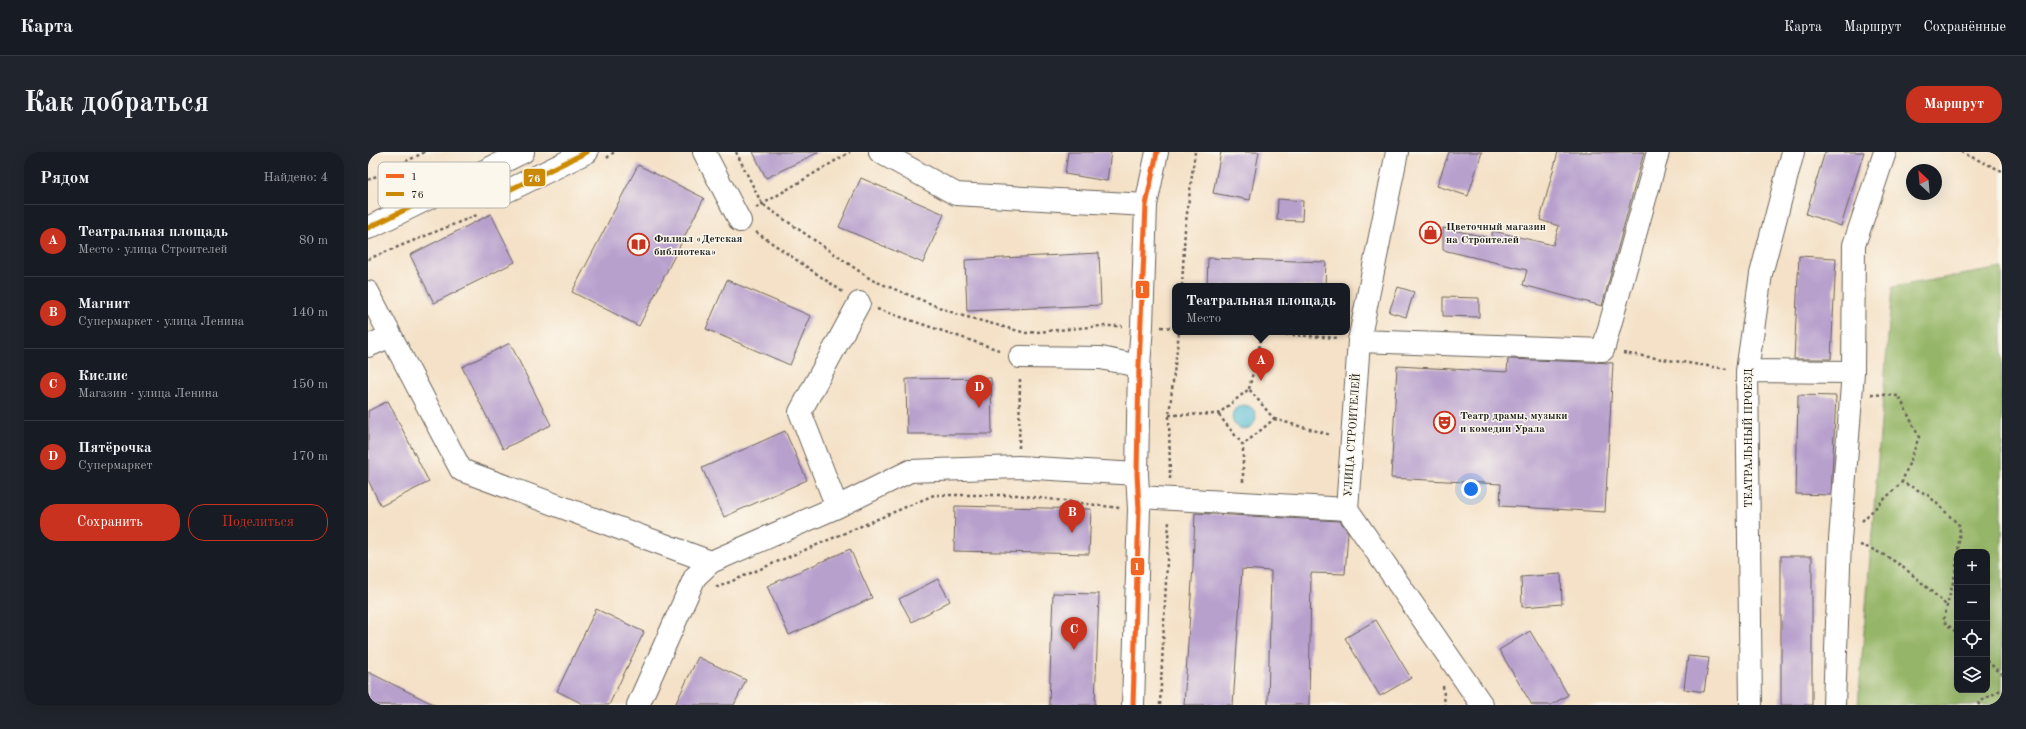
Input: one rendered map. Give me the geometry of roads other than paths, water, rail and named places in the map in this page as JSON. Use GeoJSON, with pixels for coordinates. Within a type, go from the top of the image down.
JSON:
{"type":"FeatureCollection","features":[{"type":"Feature","properties":{"kind":"street"},"geometry":{"type":"LineString","coordinates":[[502,162],[523,152]]}},
{"type":"Feature","properties":{"kind":"street"},"geometry":{"type":"LineString","coordinates":[[510,190],[587,152]]}},
{"type":"Feature","properties":{"kind":"street"},"geometry":{"type":"LineString","coordinates":[[704,152],[740,221]]}},
{"type":"Feature","properties":{"kind":"street"},"geometry":{"type":"LineString","coordinates":[[880,152],[956,194],[1146,205]]}},
{"type":"Feature","properties":{"kind":"street"},"geometry":{"type":"LineString","coordinates":[[1132,705],[1139,503],[1137,474],[1139,366],[1142,326],[1146,205],[1157,152]]}},
{"type":"Feature","properties":{"kind":"street","name":"УЛИЦА СТРОИТЕЛЕЙ"},"geometry":{"type":"LineString","coordinates":[[1397,152],[1359,341],[1347,509],[1458,668],[1482,705]]}},
{"type":"Feature","properties":{"kind":"street"},"geometry":{"type":"LineString","coordinates":[[1359,341],[1603,350],[1658,152]]}},
{"type":"Feature","properties":{"kind":"street","name":"ТЕАТРАЛЬНЫЙ ПРОЕЗД"},"geometry":{"type":"LineString","coordinates":[[1751,705],[1748,371],[1761,274],[1793,152]]}},
{"type":"Feature","properties":{"kind":"street"},"geometry":{"type":"LineString","coordinates":[[1834,705],[1840,540],[1852,382],[1854,245],[1885,152]]}},
{"type":"Feature","properties":{"kind":"street"},"geometry":{"type":"LineString","coordinates":[[368,228],[409,208]]}},
{"type":"Feature","properties":{"kind":"street"},"geometry":{"type":"LineString","coordinates":[[368,292],[461,470],[711,562]]}},
{"type":"Feature","properties":{"kind":"street"},"geometry":{"type":"LineString","coordinates":[[837,507],[800,412],[859,303]]}},
{"type":"Feature","properties":{"kind":"street"},"geometry":{"type":"LineString","coordinates":[[368,346],[391,336]]}},
{"type":"Feature","properties":{"kind":"street"},"geometry":{"type":"LineString","coordinates":[[1020,357],[1101,358],[1139,366]]}},
{"type":"Feature","properties":{"kind":"street"},"geometry":{"type":"LineString","coordinates":[[1748,371],[1852,382]]}},
{"type":"Feature","properties":{"kind":"street"},"geometry":{"type":"LineString","coordinates":[[638,705],[695,577],[711,562],[837,507],[910,471],[1018,468],[1137,474]]}},
{"type":"Feature","properties":{"kind":"street"},"geometry":{"type":"LineString","coordinates":[[1139,503],[1240,504],[1347,509]]}},
{"type":"Feature","properties":{"kind":"street"},"geometry":{"type":"LineString","coordinates":[[1458,668],[1462,705]]}},
{"type":"Feature","properties":{"kind":"water"},"geometry":{"type":"Polygon","coordinates":[[[1244,405],[1253,408],[1256,417],[1253,426],[1244,429],[1235,426],[1232,417],[1235,408],[1244,405]]]}},
{"type":"Feature","properties":{"kind":"place","name":"Цветочный магазин на Строителей"},"geometry":{"type":"Point","coordinates":[1430,233]}},
{"type":"Feature","properties":{"kind":"place","name":"Филиал «Детская библиотека»"},"geometry":{"type":"Point","coordinates":[638,245]}},
{"type":"Feature","properties":{"kind":"place","name":"Театральная площадь"},"geometry":{"type":"Point","coordinates":[1261,381]}},
{"type":"Feature","properties":{"kind":"place","name":"Пятёрочка"},"geometry":{"type":"Point","coordinates":[979,408]}},
{"type":"Feature","properties":{"kind":"place","name":"Театр драмы, музыки и комедии Урала"},"geometry":{"type":"Point","coordinates":[1445,422]}},
{"type":"Feature","properties":{"kind":"place","name":"Магнит"},"geometry":{"type":"Point","coordinates":[1072,533]}},
{"type":"Feature","properties":{"kind":"place","name":"Кислис"},"geometry":{"type":"Point","coordinates":[1074,650]}}]}
